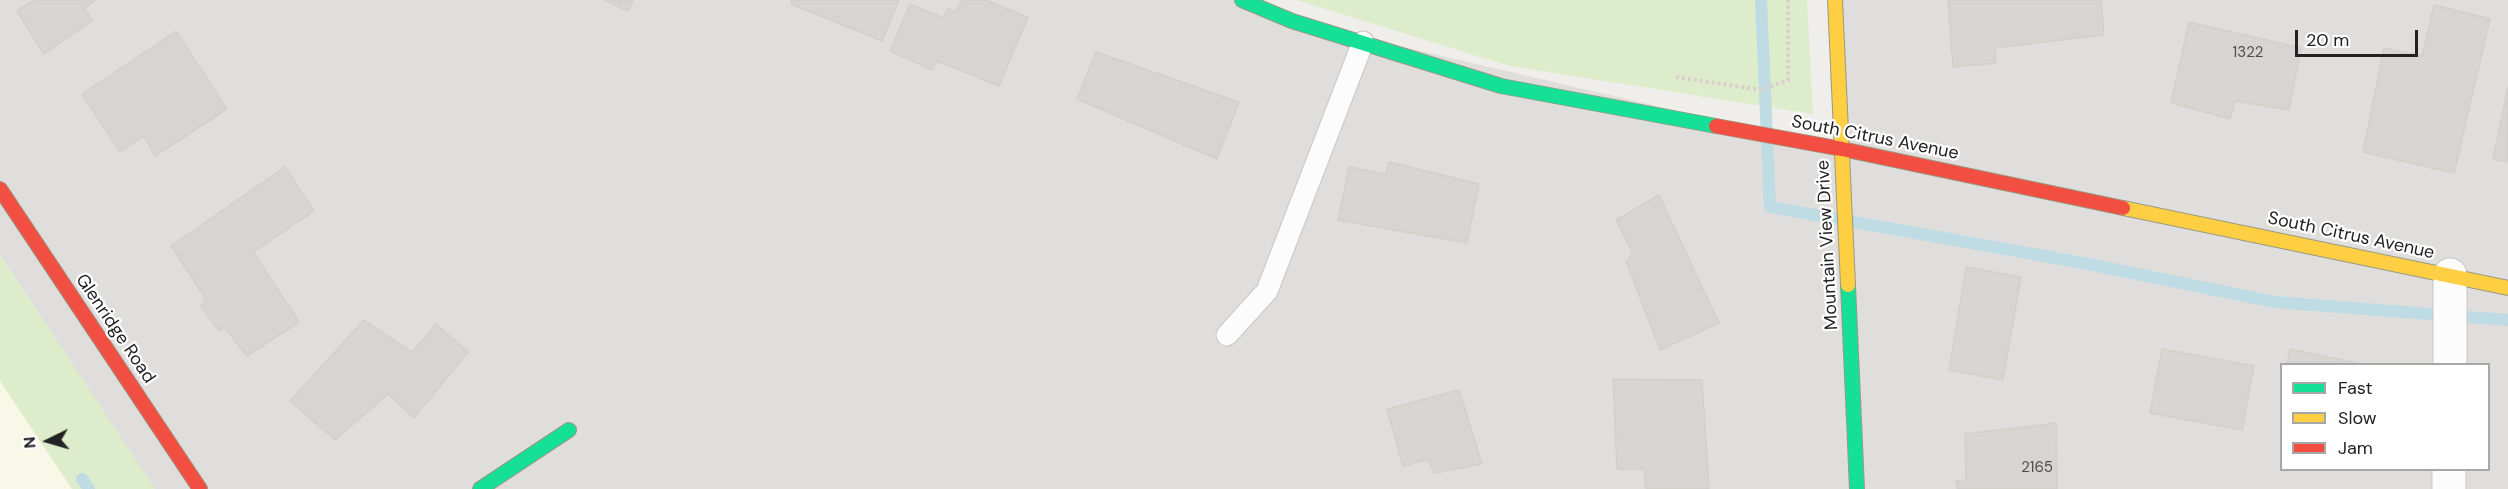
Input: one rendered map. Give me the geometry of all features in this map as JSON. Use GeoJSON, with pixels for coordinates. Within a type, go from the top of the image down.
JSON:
{"type":"FeatureCollection","features":[{"type":"Feature","properties":{"kind":"street","name":"South Citrus Avenue"},"geometry":{"type":"LineString","coordinates":[[1242,0],[1292,21],[1501,86],[1842,149],[2508,288]]}},
{"type":"Feature","properties":{"kind":"street","name":"Mountain View Drive"},"geometry":{"type":"LineString","coordinates":[[1835,0],[1857,489]]}},
{"type":"Feature","properties":{"kind":"street","name":"Glenridge Road"},"geometry":{"type":"LineString","coordinates":[[0,189],[200,489]]}},
{"type":"Feature","properties":{"kind":"street"},"geometry":{"type":"LineString","coordinates":[[2450,275],[2450,363]]}},
{"type":"Feature","properties":{"kind":"street"},"geometry":{"type":"LineString","coordinates":[[480,489],[569,430]]}},
{"type":"Feature","properties":{"kind":"street"},"geometry":{"type":"LineString","coordinates":[[2448,489],[2449,471]]}},
{"type":"Feature","properties":{"kind":"lane"},"geometry":{"type":"LineString","coordinates":[[1227,335],[1267,291],[1363,42]]}},
{"type":"Feature","properties":{"kind":"path"},"geometry":{"type":"LineString","coordinates":[[1667,75],[1761,90],[1788,80],[1788,0]]}},
{"type":"Feature","properties":{"kind":"shaded area"},"geometry":{"type":"Polygon","coordinates":[[[0,0],[1242,0],[1292,21],[1841,149],[1835,0],[2508,0],[2508,489],[0,489],[0,0]]]}},
{"type":"Feature","properties":{"kind":"shaded area"},"geometry":{"type":"Polygon","coordinates":[[[0,375],[75,489],[0,489],[0,375]]]}},
{"type":"Feature","properties":{"kind":"green space"},"geometry":{"type":"Polygon","coordinates":[[[1296,0],[1807,0],[1813,114],[1510,66],[1296,0]]]}},
{"type":"Feature","properties":{"kind":"green space"},"geometry":{"type":"Polygon","coordinates":[[[0,254],[155,489],[72,489],[0,381],[0,254]]]}},
{"type":"Feature","properties":{"kind":"building"},"geometry":{"type":"Polygon","coordinates":[[[34,0],[96,0],[84,9],[93,20],[44,54],[17,11],[34,0]]]}},
{"type":"Feature","properties":{"kind":"building"},"geometry":{"type":"Polygon","coordinates":[[[604,0],[633,0],[628,11],[604,0]]]}},
{"type":"Feature","properties":{"kind":"building"},"geometry":{"type":"Polygon","coordinates":[[[792,0],[899,0],[882,41],[791,4],[792,0]]]}},
{"type":"Feature","properties":{"kind":"building"},"geometry":{"type":"Polygon","coordinates":[[[962,0],[985,0],[1028,17],[999,86],[937,61],[932,70],[890,51],[910,4],[943,18],[948,9],[955,12],[962,0]]]}},
{"type":"Feature","properties":{"kind":"building"},"geometry":{"type":"Polygon","coordinates":[[[1948,0],[2101,0],[2104,35],[1995,48],[1996,63],[1953,67],[1948,0]]]}},
{"type":"Feature","properties":{"kind":"building"},"geometry":{"type":"Polygon","coordinates":[[[2434,5],[2490,19],[2454,173],[2363,152],[2384,48],[2422,56],[2434,5]]]}},
{"type":"Feature","properties":{"kind":"building"},"geometry":{"type":"Polygon","coordinates":[[[2189,22],[2301,48],[2289,110],[2235,101],[2230,119],[2171,103],[2189,22]]]}},
{"type":"Feature","properties":{"kind":"building"},"geometry":{"type":"Polygon","coordinates":[[[176,31],[227,109],[155,156],[144,136],[120,152],[82,94],[176,31]]]}},
{"type":"Feature","properties":{"kind":"building"},"geometry":{"type":"Polygon","coordinates":[[[1096,52],[1239,102],[1217,159],[1077,99],[1096,52]]]}},
{"type":"Feature","properties":{"kind":"building"},"geometry":{"type":"Polygon","coordinates":[[[2508,87],[2508,162],[2493,159],[2508,87]]]}},
{"type":"Feature","properties":{"kind":"building"},"geometry":{"type":"Polygon","coordinates":[[[1389,162],[1479,184],[1467,243],[1338,220],[1349,167],[1386,174],[1389,162]]]}},
{"type":"Feature","properties":{"kind":"building"},"geometry":{"type":"Polygon","coordinates":[[[285,167],[314,211],[253,252],[299,322],[247,356],[224,327],[219,331],[201,306],[206,299],[171,246],[285,167]]]}},
{"type":"Feature","properties":{"kind":"building"},"geometry":{"type":"Polygon","coordinates":[[[1659,195],[1719,323],[1660,350],[1626,261],[1633,254],[1616,220],[1659,195]]]}},
{"type":"Feature","properties":{"kind":"building"},"geometry":{"type":"Polygon","coordinates":[[[1966,267],[2021,277],[2003,380],[1949,370],[1966,267]]]}},
{"type":"Feature","properties":{"kind":"building"},"geometry":{"type":"Polygon","coordinates":[[[364,320],[412,352],[436,324],[468,352],[414,418],[388,394],[335,440],[290,401],[364,320]]]}},
{"type":"Feature","properties":{"kind":"building"},"geometry":{"type":"Polygon","coordinates":[[[2162,349],[2254,366],[2242,430],[2150,413],[2162,349]]]}},
{"type":"Feature","properties":{"kind":"building"},"geometry":{"type":"Polygon","coordinates":[[[2290,349],[2357,363],[2287,363],[2290,349]]]}},
{"type":"Feature","properties":{"kind":"building"},"geometry":{"type":"Polygon","coordinates":[[[1613,379],[1702,380],[1709,489],[1646,489],[1644,469],[1617,469],[1613,379]]]}},
{"type":"Feature","properties":{"kind":"building"},"geometry":{"type":"Polygon","coordinates":[[[1459,390],[1482,464],[1434,473],[1428,459],[1403,466],[1387,409],[1459,390]]]}},
{"type":"Feature","properties":{"kind":"building"},"geometry":{"type":"Polygon","coordinates":[[[2056,423],[2057,489],[1957,489],[1956,481],[1966,480],[1965,434],[2056,423]]]}},
{"type":"Feature","properties":{"kind":"waterway"},"geometry":{"type":"LineString","coordinates":[[1761,0],[1770,207],[2083,263],[2275,302],[2508,320]]}},
{"type":"Feature","properties":{"kind":"waterway"},"geometry":{"type":"LineString","coordinates":[[82,479],[89,489]]}},
{"type":"Feature","properties":{"kind":"traffic: fast"},"geometry":{"type":"LineString","coordinates":[[1242,0],[1292,21],[1501,86],[1716,126]]}},
{"type":"Feature","properties":{"kind":"traffic: fast"},"geometry":{"type":"LineString","coordinates":[[1848,285],[1857,489]]}},
{"type":"Feature","properties":{"kind":"traffic: fast"},"geometry":{"type":"LineString","coordinates":[[480,489],[569,430]]}},
{"type":"Feature","properties":{"kind":"traffic: slow"},"geometry":{"type":"LineString","coordinates":[[1835,0],[1848,285]]}},
{"type":"Feature","properties":{"kind":"traffic: slow"},"geometry":{"type":"LineString","coordinates":[[2123,208],[2508,288]]}},
{"type":"Feature","properties":{"kind":"traffic: jam"},"geometry":{"type":"LineString","coordinates":[[1716,126],[1842,149],[2123,208]]}},
{"type":"Feature","properties":{"kind":"traffic: jam"},"geometry":{"type":"LineString","coordinates":[[0,189],[200,489]]}}]}
